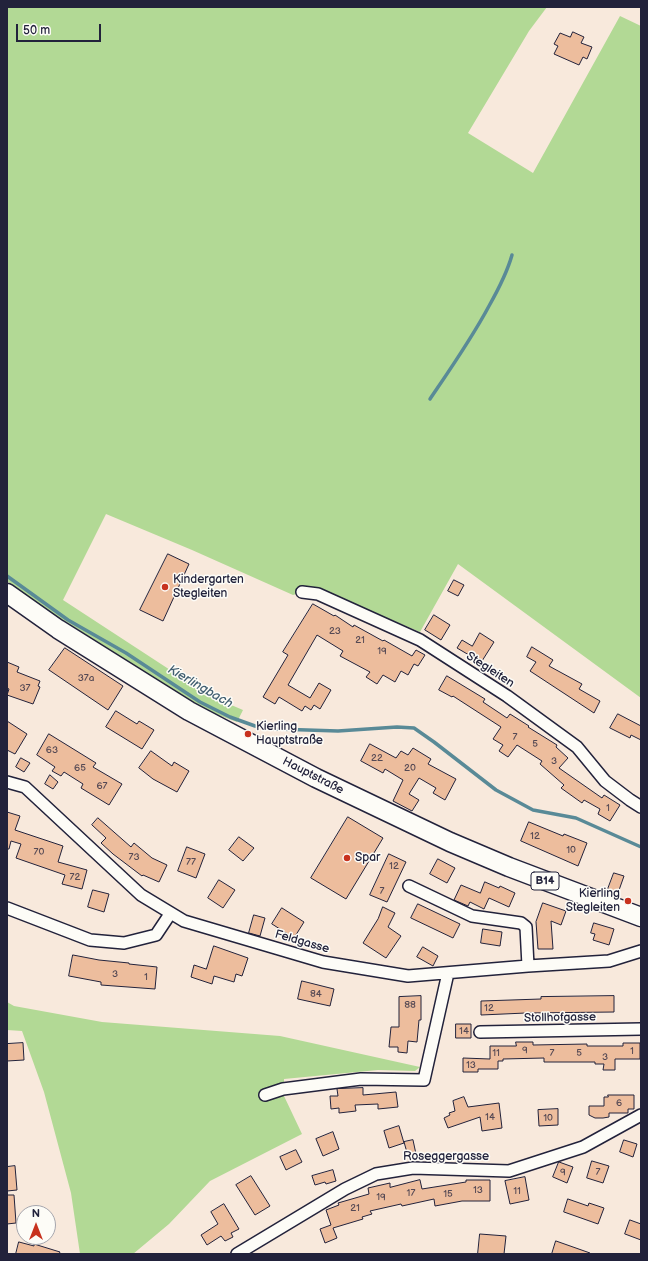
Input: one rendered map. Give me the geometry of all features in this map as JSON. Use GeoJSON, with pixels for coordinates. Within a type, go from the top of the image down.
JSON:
{"type":"FeatureCollection","features":[{"type":"Feature","properties":{"kind":"main road","name":"Hauptstraße"},"geometry":{"type":"LineString","coordinates":[[7,593],[58,629],[189,711],[316,778],[450,842],[509,867],[641,917]]}},
{"type":"Feature","properties":{"kind":"street","name":"Stegleiten"},"geometry":{"type":"LineString","coordinates":[[302,592],[318,594],[420,640],[507,696],[577,748],[605,781],[641,807]]}},
{"type":"Feature","properties":{"kind":"street","name":"Feldgasse"},"geometry":{"type":"LineString","coordinates":[[7,782],[25,787],[141,895],[170,914],[184,921],[323,962],[408,976],[609,961],[641,951]]}},
{"type":"Feature","properties":{"kind":"street"},"geometry":{"type":"LineString","coordinates":[[409,886],[472,916],[521,923],[526,927],[528,966]]}},
{"type":"Feature","properties":{"kind":"street"},"geometry":{"type":"LineString","coordinates":[[7,908],[90,940],[124,944],[156,935],[170,914]]}},
{"type":"Feature","properties":{"kind":"street"},"geometry":{"type":"LineString","coordinates":[[265,1095],[283,1089],[361,1079],[424,1080],[448,973]]}},
{"type":"Feature","properties":{"kind":"street","name":"Stollhofgasse"},"geometry":{"type":"LineString","coordinates":[[480,1032],[641,1029]]}},
{"type":"Feature","properties":{"kind":"street","name":"Roseggergasse"},"geometry":{"type":"LineString","coordinates":[[237,1254],[345,1189],[376,1174],[413,1168],[509,1171],[583,1146],[641,1115]]}},
{"type":"Feature","properties":{"kind":"green space"},"geometry":{"type":"Polygon","coordinates":[[[7,7],[547,7],[529,31],[468,133],[533,173],[620,16],[641,26],[641,698],[458,564],[420,632],[316,588],[293,595],[106,514],[63,600],[210,696],[243,710],[237,722],[205,710],[30,599],[7,581],[7,7]]]}},
{"type":"Feature","properties":{"kind":"green space"},"geometry":{"type":"Polygon","coordinates":[[[7,1002],[14,1006],[102,1022],[280,1036],[420,1067],[415,1071],[378,1070],[284,1079],[284,1096],[302,1134],[210,1181],[169,1224],[133,1254],[80,1254],[71,1193],[44,1092],[22,1031],[7,1030],[7,1002]]]}},
{"type":"Feature","properties":{"kind":"building"},"geometry":{"type":"Polygon","coordinates":[[[573,32],[584,37],[581,43],[592,47],[587,59],[583,57],[579,65],[554,54],[558,46],[554,44],[560,33],[570,37],[573,32]]]}},
{"type":"Feature","properties":{"kind":"building","name":"Kindergarten Stegleiten"},"geometry":{"type":"Polygon","coordinates":[[[168,554],[189,564],[163,621],[140,610],[168,554]]]}},
{"type":"Feature","properties":{"kind":"building"},"geometry":{"type":"Polygon","coordinates":[[[454,580],[464,585],[458,596],[448,591],[454,580]]]}},
{"type":"Feature","properties":{"kind":"building"},"geometry":{"type":"Polygon","coordinates":[[[313,604],[334,616],[335,615],[353,627],[354,625],[412,656],[416,650],[425,655],[418,666],[414,664],[408,675],[401,671],[395,682],[383,675],[377,684],[366,677],[370,672],[340,656],[343,651],[317,635],[288,685],[310,698],[319,683],[331,690],[320,709],[314,705],[311,710],[305,706],[302,711],[279,697],[275,704],[263,697],[288,655],[283,652],[313,604]]]}},
{"type":"Feature","properties":{"kind":"building"},"geometry":{"type":"Polygon","coordinates":[[[434,615],[450,625],[441,640],[425,630],[434,615]]]}},
{"type":"Feature","properties":{"kind":"building"},"geometry":{"type":"Polygon","coordinates":[[[480,633],[494,642],[482,661],[470,653],[469,655],[457,648],[462,640],[472,646],[480,633]]]}},
{"type":"Feature","properties":{"kind":"building"},"geometry":{"type":"Polygon","coordinates":[[[532,647],[553,660],[549,666],[582,684],[579,689],[600,701],[594,713],[530,671],[536,662],[527,657],[532,647]]]}},
{"type":"Feature","properties":{"kind":"building"},"geometry":{"type":"Polygon","coordinates":[[[65,648],[123,686],[108,710],[49,670],[65,648]]]}},
{"type":"Feature","properties":{"kind":"building"},"geometry":{"type":"Polygon","coordinates":[[[7,662],[19,667],[17,672],[40,681],[38,686],[40,687],[33,704],[7,695],[9,689],[7,688],[7,662]]]}},
{"type":"Feature","properties":{"kind":"building"},"geometry":{"type":"Polygon","coordinates":[[[447,676],[485,699],[483,702],[507,718],[510,714],[557,745],[556,747],[568,758],[559,768],[602,798],[604,795],[620,805],[610,821],[598,814],[600,809],[584,800],[582,803],[561,788],[564,785],[540,764],[542,761],[517,745],[508,757],[499,751],[503,745],[493,739],[501,727],[453,696],[452,697],[439,690],[447,676]]]}},
{"type":"Feature","properties":{"kind":"building"},"geometry":{"type":"Polygon","coordinates":[[[116,711],[137,724],[139,721],[154,730],[142,749],[106,727],[116,711]]]}},
{"type":"Feature","properties":{"kind":"building"},"geometry":{"type":"Polygon","coordinates":[[[618,714],[641,726],[641,740],[631,735],[630,738],[610,728],[618,714]]]}},
{"type":"Feature","properties":{"kind":"building"},"geometry":{"type":"Polygon","coordinates":[[[7,721],[27,734],[15,754],[7,750],[7,721]]]}},
{"type":"Feature","properties":{"kind":"building"},"geometry":{"type":"Polygon","coordinates":[[[49,734],[96,763],[93,767],[122,784],[109,805],[81,788],[83,784],[64,772],[61,776],[52,771],[55,767],[37,755],[49,734]]]}},
{"type":"Feature","properties":{"kind":"building"},"geometry":{"type":"Polygon","coordinates":[[[370,744],[396,758],[401,751],[408,755],[413,748],[431,759],[428,764],[456,779],[445,800],[433,793],[436,788],[419,778],[409,794],[419,800],[412,811],[393,801],[403,780],[385,769],[383,773],[361,761],[370,744]]]}},
{"type":"Feature","properties":{"kind":"building"},"geometry":{"type":"Polygon","coordinates":[[[151,751],[172,766],[174,762],[189,771],[177,792],[153,779],[139,768],[151,751]]]}},
{"type":"Feature","properties":{"kind":"building"},"geometry":{"type":"Polygon","coordinates":[[[21,758],[30,763],[24,772],[16,767],[21,758]]]}},
{"type":"Feature","properties":{"kind":"building"},"geometry":{"type":"Polygon","coordinates":[[[50,775],[58,782],[53,789],[45,784],[50,775]]]}},
{"type":"Feature","properties":{"kind":"building"},"geometry":{"type":"Polygon","coordinates":[[[7,812],[20,816],[15,830],[63,846],[58,862],[87,870],[82,889],[62,884],[65,875],[16,858],[21,844],[11,841],[9,849],[7,849],[7,812]]]}},
{"type":"Feature","properties":{"kind":"building","name":"Spar"},"geometry":{"type":"Polygon","coordinates":[[[348,817],[383,838],[346,899],[311,878],[348,817]]]}},
{"type":"Feature","properties":{"kind":"building"},"geometry":{"type":"Polygon","coordinates":[[[98,818],[131,847],[134,843],[152,858],[167,865],[159,882],[143,875],[142,876],[101,843],[106,838],[92,825],[98,818]]]}},
{"type":"Feature","properties":{"kind":"building"},"geometry":{"type":"Polygon","coordinates":[[[529,822],[563,836],[564,834],[587,843],[578,866],[521,841],[529,822]]]}},
{"type":"Feature","properties":{"kind":"building"},"geometry":{"type":"Polygon","coordinates":[[[239,837],[254,848],[243,861],[229,850],[239,837]]]}},
{"type":"Feature","properties":{"kind":"building"},"geometry":{"type":"Polygon","coordinates":[[[187,847],[205,854],[196,878],[178,871],[187,847]]]}},
{"type":"Feature","properties":{"kind":"building"},"geometry":{"type":"Polygon","coordinates":[[[389,854],[406,862],[387,902],[370,895],[389,854]]]}},
{"type":"Feature","properties":{"kind":"building"},"geometry":{"type":"Polygon","coordinates":[[[438,859],[455,868],[447,883],[430,874],[438,859]]]}},
{"type":"Feature","properties":{"kind":"building"},"geometry":{"type":"Polygon","coordinates":[[[614,873],[624,876],[618,893],[608,889],[614,873]]]}},
{"type":"Feature","properties":{"kind":"building"},"geometry":{"type":"Polygon","coordinates":[[[219,880],[235,890],[223,908],[208,898],[219,880]]]}},
{"type":"Feature","properties":{"kind":"building"},"geometry":{"type":"Polygon","coordinates":[[[485,882],[499,888],[500,886],[515,893],[509,907],[489,898],[484,909],[470,902],[468,906],[454,900],[461,885],[480,893],[485,882]]]}},
{"type":"Feature","properties":{"kind":"building"},"geometry":{"type":"Polygon","coordinates":[[[93,890],[109,894],[104,912],[88,907],[93,890]]]}},
{"type":"Feature","properties":{"kind":"building"},"geometry":{"type":"Polygon","coordinates":[[[543,903],[566,911],[561,925],[551,921],[553,949],[538,949],[536,922],[543,903]]]}},
{"type":"Feature","properties":{"kind":"building"},"geometry":{"type":"Polygon","coordinates":[[[418,904],[460,924],[453,938],[411,918],[418,904]]]}},
{"type":"Feature","properties":{"kind":"building"},"geometry":{"type":"Polygon","coordinates":[[[383,907],[395,913],[388,927],[401,936],[386,958],[363,943],[378,919],[383,907]]]}},
{"type":"Feature","properties":{"kind":"building"},"geometry":{"type":"Polygon","coordinates":[[[282,908],[304,922],[294,938],[272,924],[282,908]]]}},
{"type":"Feature","properties":{"kind":"building"},"geometry":{"type":"Polygon","coordinates":[[[254,915],[265,918],[260,936],[249,933],[254,915]]]}},
{"type":"Feature","properties":{"kind":"building"},"geometry":{"type":"Polygon","coordinates":[[[594,923],[614,929],[609,945],[593,940],[595,934],[591,933],[594,923]]]}},
{"type":"Feature","properties":{"kind":"building"},"geometry":{"type":"Polygon","coordinates":[[[483,929],[502,932],[500,946],[481,943],[483,929]]]}},
{"type":"Feature","properties":{"kind":"building"},"geometry":{"type":"Polygon","coordinates":[[[214,946],[248,958],[242,976],[236,974],[234,982],[214,976],[212,984],[191,977],[194,965],[206,969],[214,946]]]}},
{"type":"Feature","properties":{"kind":"building"},"geometry":{"type":"Polygon","coordinates":[[[423,947],[438,956],[433,966],[417,957],[423,947]]]}},
{"type":"Feature","properties":{"kind":"building"},"geometry":{"type":"Polygon","coordinates":[[[73,955],[99,960],[157,967],[155,989],[101,985],[101,982],[69,976],[73,955]]]}},
{"type":"Feature","properties":{"kind":"building"},"geometry":{"type":"Polygon","coordinates":[[[302,981],[334,989],[330,1006],[298,999],[302,981]]]}},
{"type":"Feature","properties":{"kind":"building"},"geometry":{"type":"Polygon","coordinates":[[[421,996],[421,1020],[419,1020],[417,1042],[408,1041],[407,1053],[398,1052],[398,1047],[389,1047],[391,1027],[399,1027],[399,997],[421,996]]]}},
{"type":"Feature","properties":{"kind":"building"},"geometry":{"type":"Polygon","coordinates":[[[614,996],[614,1012],[481,1015],[481,1001],[541,999],[541,997],[614,996]]]}},
{"type":"Feature","properties":{"kind":"building"},"geometry":{"type":"Polygon","coordinates":[[[456,1024],[471,1024],[471,1038],[456,1038],[456,1024]]]}},
{"type":"Feature","properties":{"kind":"building"},"geometry":{"type":"Polygon","coordinates":[[[516,1042],[533,1042],[533,1045],[587,1044],[587,1046],[623,1046],[623,1043],[640,1043],[640,1059],[615,1059],[615,1070],[603,1070],[604,1064],[595,1064],[595,1062],[544,1062],[544,1058],[503,1059],[503,1061],[498,1061],[498,1069],[478,1069],[478,1072],[463,1072],[463,1058],[490,1059],[490,1046],[516,1046],[516,1042]]]}},
{"type":"Feature","properties":{"kind":"building"},"geometry":{"type":"Polygon","coordinates":[[[23,1043],[24,1060],[7,1061],[7,1044],[23,1043]]]}},
{"type":"Feature","properties":{"kind":"building"},"geometry":{"type":"Polygon","coordinates":[[[363,1088],[363,1095],[396,1092],[398,1107],[378,1109],[378,1104],[355,1105],[356,1111],[339,1113],[339,1108],[331,1109],[330,1096],[338,1096],[337,1089],[363,1088]]]}},
{"type":"Feature","properties":{"kind":"building"},"geometry":{"type":"Polygon","coordinates":[[[608,1095],[634,1095],[634,1109],[628,1109],[628,1113],[609,1113],[609,1117],[603,1118],[595,1118],[589,1115],[589,1106],[604,1106],[604,1097],[608,1097],[608,1095]]]}},
{"type":"Feature","properties":{"kind":"building"},"geometry":{"type":"Polygon","coordinates":[[[464,1097],[468,1107],[499,1103],[502,1128],[482,1131],[480,1117],[448,1128],[444,1118],[450,1115],[449,1113],[455,1111],[453,1101],[464,1097]]]}},
{"type":"Feature","properties":{"kind":"building"},"geometry":{"type":"Polygon","coordinates":[[[558,1109],[558,1125],[539,1126],[538,1110],[558,1109]]]}},
{"type":"Feature","properties":{"kind":"building"},"geometry":{"type":"Polygon","coordinates":[[[399,1126],[404,1143],[389,1148],[384,1131],[399,1126]]]}},
{"type":"Feature","properties":{"kind":"building"},"geometry":{"type":"Polygon","coordinates":[[[333,1132],[339,1149],[323,1156],[316,1139],[333,1132]]]}},
{"type":"Feature","properties":{"kind":"building"},"geometry":{"type":"Polygon","coordinates":[[[413,1140],[416,1154],[408,1156],[404,1142],[413,1140]]]}},
{"type":"Feature","properties":{"kind":"building"},"geometry":{"type":"Polygon","coordinates":[[[624,1140],[637,1144],[633,1157],[620,1152],[624,1140]]]}},
{"type":"Feature","properties":{"kind":"building"},"geometry":{"type":"Polygon","coordinates":[[[296,1150],[302,1162],[286,1170],[280,1157],[296,1150]]]}},
{"type":"Feature","properties":{"kind":"building"},"geometry":{"type":"Polygon","coordinates":[[[592,1161],[609,1166],[603,1183],[587,1178],[592,1161]]]}},
{"type":"Feature","properties":{"kind":"building"},"geometry":{"type":"Polygon","coordinates":[[[559,1162],[573,1167],[567,1183],[553,1177],[559,1162]]]}},
{"type":"Feature","properties":{"kind":"building"},"geometry":{"type":"Polygon","coordinates":[[[15,1166],[17,1190],[7,1191],[7,1167],[15,1166]]]}},
{"type":"Feature","properties":{"kind":"building"},"geometry":{"type":"Polygon","coordinates":[[[333,1170],[336,1181],[315,1185],[312,1176],[333,1170]]]}},
{"type":"Feature","properties":{"kind":"building"},"geometry":{"type":"Polygon","coordinates":[[[251,1176],[270,1206],[255,1215],[236,1185],[251,1176]]]}},
{"type":"Feature","properties":{"kind":"building"},"geometry":{"type":"Polygon","coordinates":[[[525,1177],[529,1200],[510,1204],[505,1181],[525,1177]]]}},
{"type":"Feature","properties":{"kind":"building"},"geometry":{"type":"Polygon","coordinates":[[[420,1180],[422,1189],[466,1182],[466,1180],[490,1180],[490,1201],[462,1201],[435,1206],[434,1199],[370,1211],[372,1214],[362,1217],[363,1219],[333,1228],[337,1238],[325,1243],[320,1229],[331,1225],[326,1210],[339,1205],[338,1203],[369,1194],[368,1188],[390,1183],[390,1187],[420,1180]]]}},
{"type":"Feature","properties":{"kind":"building"},"geometry":{"type":"Polygon","coordinates":[[[7,1195],[14,1195],[16,1223],[7,1224],[7,1195]]]}},
{"type":"Feature","properties":{"kind":"building"},"geometry":{"type":"Polygon","coordinates":[[[568,1199],[588,1206],[589,1203],[604,1208],[598,1224],[564,1212],[568,1199]]]}},
{"type":"Feature","properties":{"kind":"building"},"geometry":{"type":"Polygon","coordinates":[[[224,1204],[239,1229],[231,1233],[233,1237],[225,1241],[221,1236],[207,1245],[201,1235],[218,1224],[211,1212],[224,1204]]]}},
{"type":"Feature","properties":{"kind":"building"},"geometry":{"type":"Polygon","coordinates":[[[630,1220],[641,1224],[641,1240],[625,1234],[630,1220]]]}},
{"type":"Feature","properties":{"kind":"building"},"geometry":{"type":"Polygon","coordinates":[[[480,1234],[506,1236],[504,1254],[478,1254],[480,1234]]]}},
{"type":"Feature","properties":{"kind":"building"},"geometry":{"type":"Polygon","coordinates":[[[556,1241],[590,1253],[590,1254],[552,1254],[556,1241]]]}},
{"type":"Feature","properties":{"kind":"building"},"geometry":{"type":"Polygon","coordinates":[[[18,1245],[37,1245],[60,1252],[59,1254],[16,1254],[18,1245]]]}},
{"type":"Feature","properties":{"kind":"waterway"},"geometry":{"type":"LineString","coordinates":[[430,399],[461,353],[496,294],[508,268],[512,255]]}},
{"type":"Feature","properties":{"kind":"waterway","name":"Kierlingbach"},"geometry":{"type":"LineString","coordinates":[[7,576],[68,620],[126,653],[200,702],[230,717],[255,726],[276,729],[338,731],[397,727],[414,728],[496,790],[533,810],[576,818],[641,847]]}},
{"type":"Feature","properties":{"kind":"place","name":"Kindergarten Stegleiten"},"geometry":{"type":"Point","coordinates":[165,587]}},
{"type":"Feature","properties":{"kind":"place","name":"Kierling Hauptstraße"},"geometry":{"type":"Point","coordinates":[248,734]}},
{"type":"Feature","properties":{"kind":"place","name":"Spar"},"geometry":{"type":"Point","coordinates":[347,858]}},
{"type":"Feature","properties":{"kind":"place","name":"Kierling Stegleiten"},"geometry":{"type":"Point","coordinates":[628,901]}}]}
